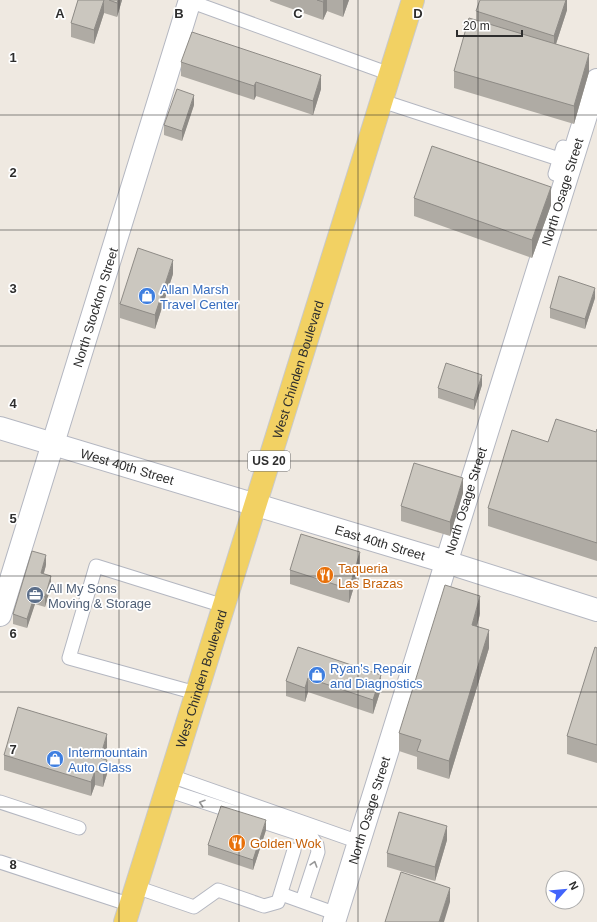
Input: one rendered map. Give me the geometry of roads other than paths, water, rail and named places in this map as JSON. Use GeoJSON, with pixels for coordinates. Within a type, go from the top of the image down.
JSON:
{"type":"FeatureCollection","features":[{"type":"Feature","properties":{"kind":"main road","name":"West Chinden Boulevard"},"geometry":{"type":"LineString","coordinates":[[131,904],[413,0]]}},
{"type":"Feature","properties":{"kind":"street","name":"North Stockton Street"},"geometry":{"type":"LineString","coordinates":[[0,615],[189,1]]}},
{"type":"Feature","properties":{"kind":"street","name":"North Osage Street"},"geometry":{"type":"LineString","coordinates":[[335,918],[446,562],[567,163],[597,80]]}},
{"type":"Feature","properties":{"kind":"street","name":"West 40th Street"},"geometry":{"type":"LineString","coordinates":[[0,428],[255,505]]}},
{"type":"Feature","properties":{"kind":"street","name":"East 40th Street"},"geometry":{"type":"LineString","coordinates":[[255,505],[446,562],[597,610]]}},
{"type":"Feature","properties":{"kind":"lane"},"geometry":{"type":"LineString","coordinates":[[189,1],[390,74]]}},
{"type":"Feature","properties":{"kind":"lane"},"geometry":{"type":"LineString","coordinates":[[382,101],[567,163]]}},
{"type":"Feature","properties":{"kind":"lane"},"geometry":{"type":"LineString","coordinates":[[196,694],[69,658],[96,566],[224,606]]}},
{"type":"Feature","properties":{"kind":"lane"},"geometry":{"type":"LineString","coordinates":[[169,783],[359,842]]}},
{"type":"Feature","properties":{"kind":"lane"},"geometry":{"type":"LineString","coordinates":[[169,783],[312,838],[317,845],[318,852],[302,901]]}},
{"type":"Feature","properties":{"kind":"lane"},"geometry":{"type":"LineString","coordinates":[[0,802],[79,828]]}},
{"type":"Feature","properties":{"kind":"lane"},"geometry":{"type":"LineString","coordinates":[[0,864],[131,904],[194,907],[218,890],[264,906],[278,902],[294,850]]}},
{"type":"Feature","properties":{"kind":"lane"},"geometry":{"type":"LineString","coordinates":[[281,894],[302,901],[335,918]]}},
{"type":"Feature","properties":{"kind":"place","name":"Allan Marsh Travel Center"},"geometry":{"type":"Point","coordinates":[147,296]}},
{"type":"Feature","properties":{"kind":"place","name":"Taqueria Las Brazas"},"geometry":{"type":"Point","coordinates":[325,575]}},
{"type":"Feature","properties":{"kind":"place","name":"All My Sons Moving & Storage"},"geometry":{"type":"Point","coordinates":[35,595]}},
{"type":"Feature","properties":{"kind":"place","name":"Ryan's Repair and Diagnostics"},"geometry":{"type":"Point","coordinates":[317,675]}},
{"type":"Feature","properties":{"kind":"place","name":"Intermountain Auto Glass"},"geometry":{"type":"Point","coordinates":[55,759]}},
{"type":"Feature","properties":{"kind":"place","name":"Golden Wok"},"geometry":{"type":"Point","coordinates":[237,843]}}]}
